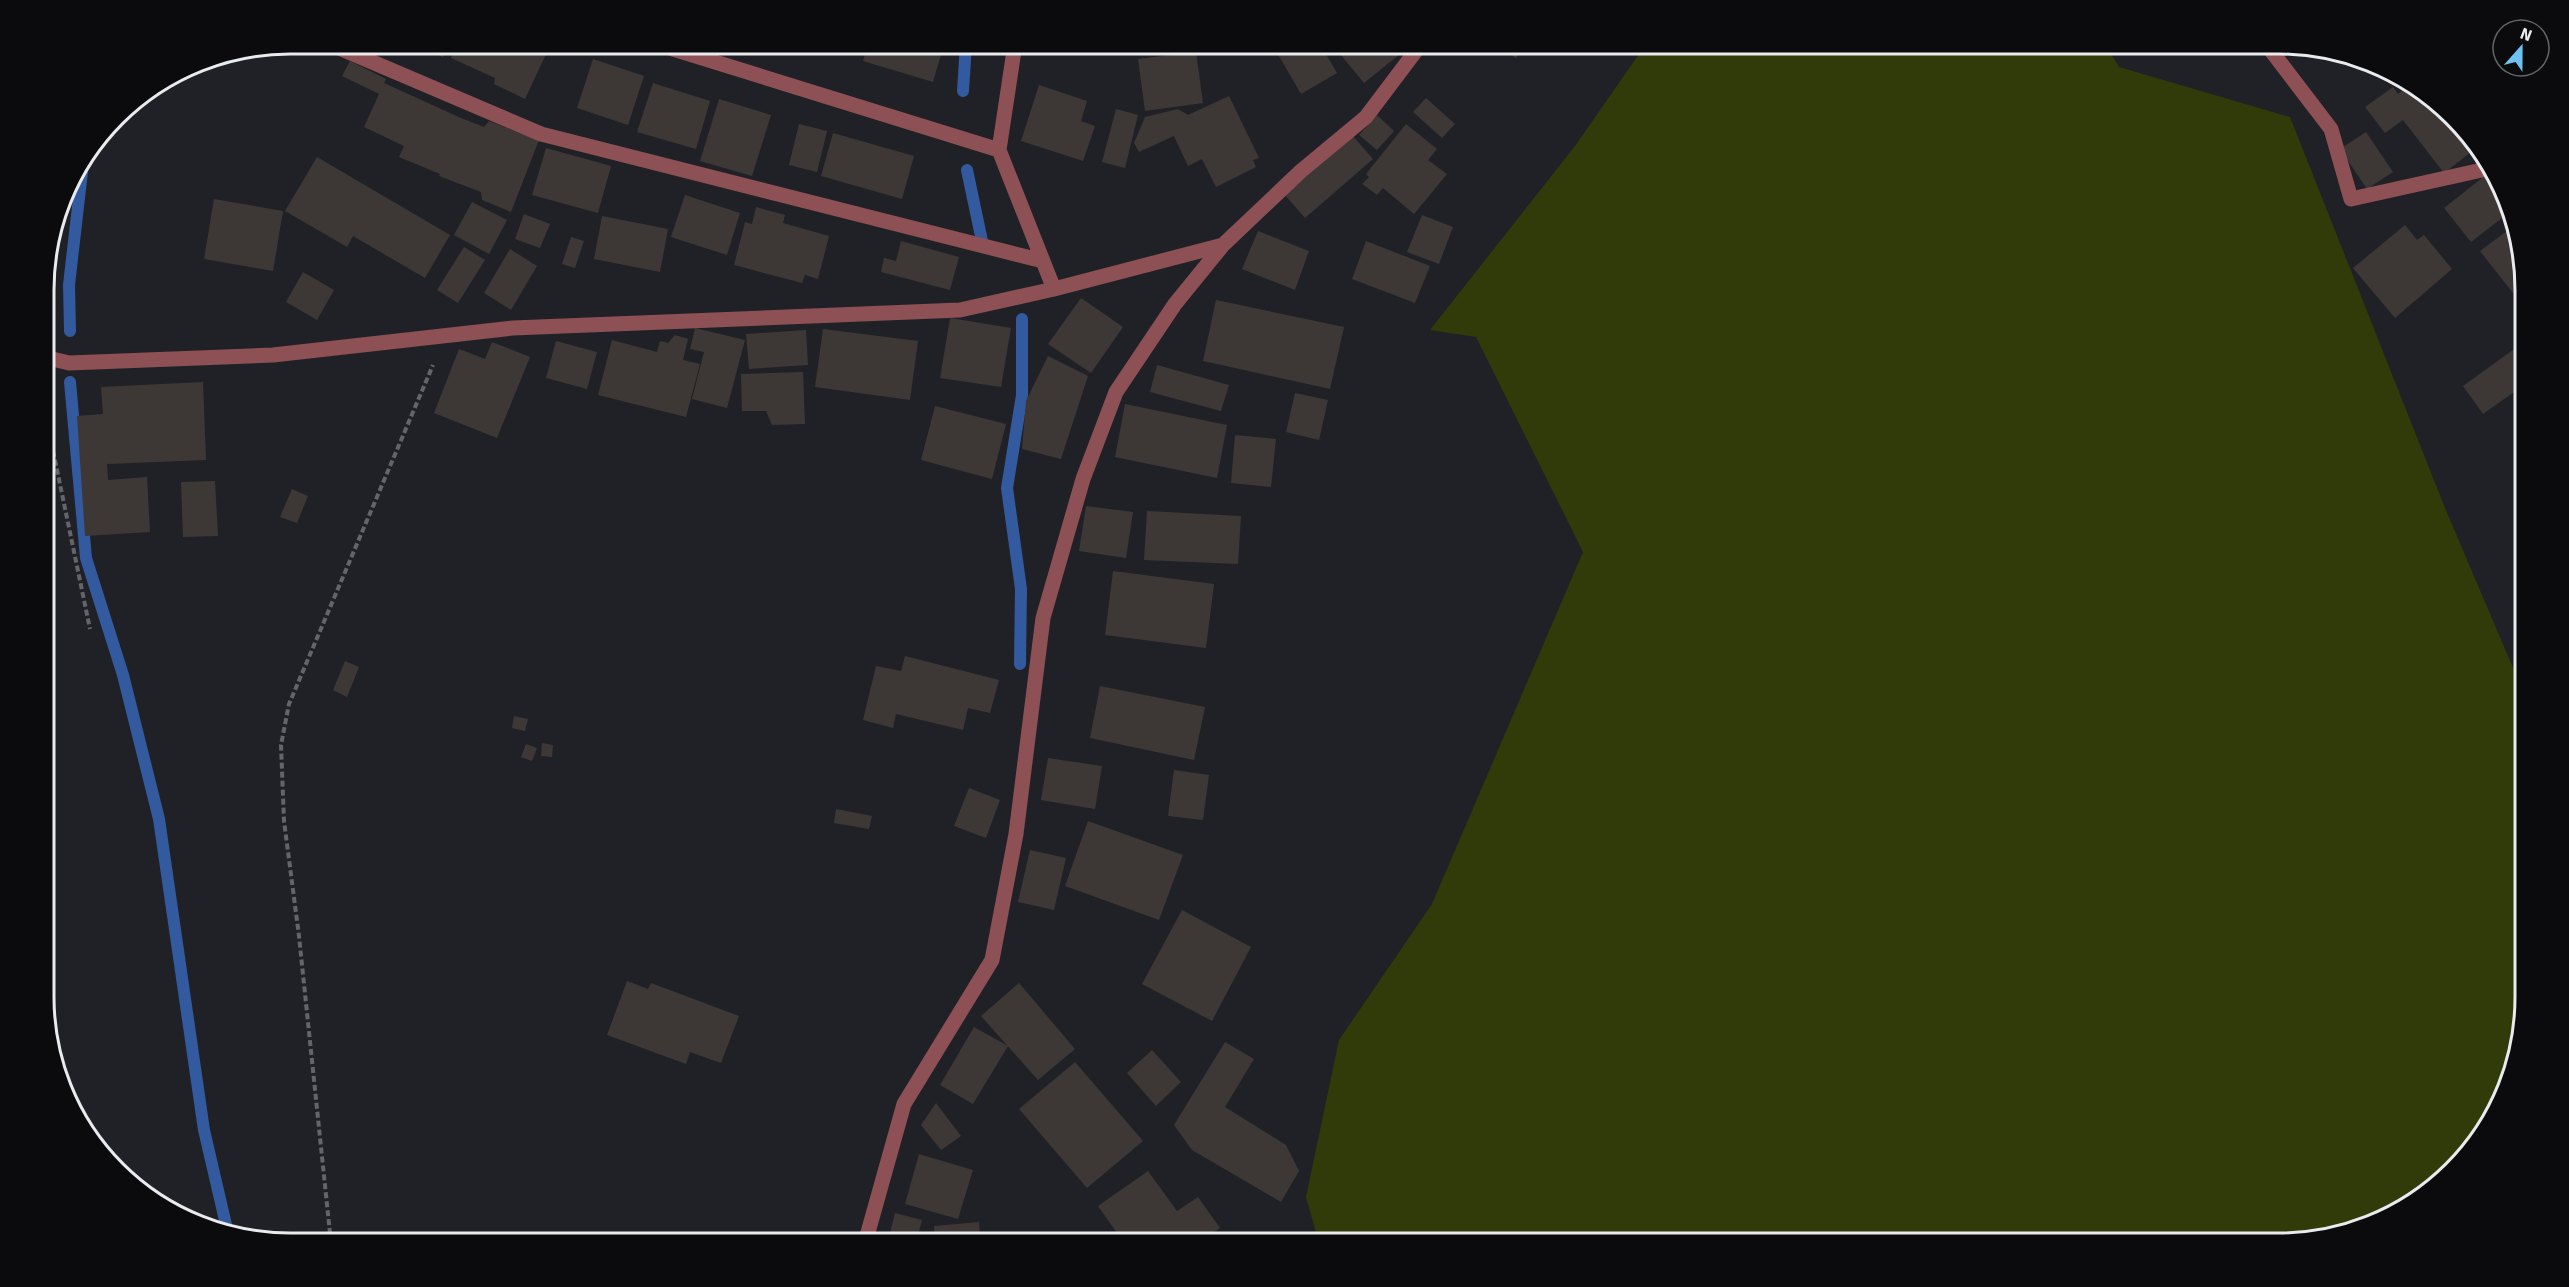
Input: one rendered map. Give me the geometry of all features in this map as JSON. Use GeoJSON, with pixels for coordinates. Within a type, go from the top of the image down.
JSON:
{"type":"FeatureCollection","features":[{"type":"Feature","properties":{"kind":"street"},"geometry":{"type":"LineString","coordinates":[[353,54],[541,134],[1042,261]]}},
{"type":"Feature","properties":{"kind":"street"},"geometry":{"type":"LineString","coordinates":[[689,54],[999,150]]}},
{"type":"Feature","properties":{"kind":"street"},"geometry":{"type":"LineString","coordinates":[[1013,54],[999,150],[1054,289]]}},
{"type":"Feature","properties":{"kind":"street"},"geometry":{"type":"LineString","coordinates":[[868,1233],[904,1104],[992,960],[1016,834],[1043,618],[1083,478],[1116,392],[1175,304],[1223,245],[1301,171],[1366,117],[1413,54]]}},
{"type":"Feature","properties":{"kind":"street"},"geometry":{"type":"LineString","coordinates":[[2274,54],[2331,129],[2351,199],[2482,170]]}},
{"type":"Feature","properties":{"kind":"street"},"geometry":{"type":"LineString","coordinates":[[54,359],[69,363],[273,355],[513,328],[960,310],[1054,289],[1223,245]]}},
{"type":"Feature","properties":{"kind":"path"},"geometry":{"type":"LineString","coordinates":[[330,1233],[299,936],[284,821],[281,745],[289,705],[447,334]]}},
{"type":"Feature","properties":{"kind":"path"},"geometry":{"type":"LineString","coordinates":[[54,455],[90,629]]}},
{"type":"Feature","properties":{"kind":"green space"},"geometry":{"type":"Polygon","coordinates":[[[1639,54],[2111,54],[2119,67],[2290,117],[2445,508],[2515,672],[2515,997],[2513,1028],[2502,1073],[2483,1115],[2456,1153],[2423,1184],[2383,1209],[2355,1220],[2310,1231],[2279,1233],[1316,1233],[1306,1197],[1339,1040],[1432,904],[1583,552],[1476,337],[1430,330],[1575,146],[1639,54]]]}},
{"type":"Feature","properties":{"kind":"building"},"geometry":{"type":"Polygon","coordinates":[[[453,54],[546,54],[525,99],[494,84],[495,78],[451,58],[453,54]]]}},
{"type":"Feature","properties":{"kind":"building"},"geometry":{"type":"Polygon","coordinates":[[[865,54],[941,54],[933,82],[863,61],[865,54]]]}},
{"type":"Feature","properties":{"kind":"building"},"geometry":{"type":"Polygon","coordinates":[[[1196,54],[1203,103],[1145,111],[1138,59],[1196,54]]]}},
{"type":"Feature","properties":{"kind":"building"},"geometry":{"type":"Polygon","coordinates":[[[1278,54],[1326,54],[1337,73],[1301,94],[1278,54]]]}},
{"type":"Feature","properties":{"kind":"building"},"geometry":{"type":"Polygon","coordinates":[[[1340,54],[1400,54],[1364,83],[1340,54]]]}},
{"type":"Feature","properties":{"kind":"building"},"geometry":{"type":"Polygon","coordinates":[[[593,59],[644,76],[628,125],[577,108],[593,59]]]}},
{"type":"Feature","properties":{"kind":"building"},"geometry":{"type":"Polygon","coordinates":[[[350,61],[386,79],[384,83],[461,118],[484,127],[489,121],[539,140],[511,212],[482,200],[481,192],[399,157],[404,146],[364,127],[379,94],[342,76],[350,61]]]}},
{"type":"Feature","properties":{"kind":"building"},"geometry":{"type":"Polygon","coordinates":[[[653,83],[710,101],[696,149],[637,132],[653,83]]]}},
{"type":"Feature","properties":{"kind":"building"},"geometry":{"type":"Polygon","coordinates":[[[1039,85],[1087,101],[1081,121],[1095,126],[1083,161],[1021,141],[1039,85]]]}},
{"type":"Feature","properties":{"kind":"building"},"geometry":{"type":"Polygon","coordinates":[[[2393,87],[2398,94],[2403,90],[2423,103],[2446,123],[2470,152],[2444,173],[2403,120],[2385,133],[2365,107],[2393,87]]]}},
{"type":"Feature","properties":{"kind":"building"},"geometry":{"type":"Polygon","coordinates":[[[1229,96],[1259,158],[1253,160],[1256,167],[1216,187],[1202,159],[1188,166],[1174,136],[1139,152],[1134,143],[1145,117],[1178,109],[1188,115],[1229,96]]]}},
{"type":"Feature","properties":{"kind":"building"},"geometry":{"type":"Polygon","coordinates":[[[1426,98],[1455,124],[1442,138],[1413,112],[1426,98]]]}},
{"type":"Feature","properties":{"kind":"building"},"geometry":{"type":"Polygon","coordinates":[[[719,99],[771,115],[752,176],[700,161],[719,99]]]}},
{"type":"Feature","properties":{"kind":"building"},"geometry":{"type":"Polygon","coordinates":[[[1116,109],[1138,115],[1125,168],[1102,162],[1116,109]]]}},
{"type":"Feature","properties":{"kind":"building"},"geometry":{"type":"Polygon","coordinates":[[[1377,115],[1394,131],[1377,150],[1359,135],[1377,115]]]}},
{"type":"Feature","properties":{"kind":"building"},"geometry":{"type":"Polygon","coordinates":[[[799,124],[827,131],[817,172],[789,165],[799,124]]]}},
{"type":"Feature","properties":{"kind":"building"},"geometry":{"type":"Polygon","coordinates":[[[1406,124],[1437,149],[1428,160],[1447,174],[1414,214],[1383,188],[1377,195],[1362,184],[1369,177],[1366,174],[1406,124]]]}},
{"type":"Feature","properties":{"kind":"building"},"geometry":{"type":"Polygon","coordinates":[[[2366,132],[2393,172],[2367,189],[2340,149],[2366,132]]]}},
{"type":"Feature","properties":{"kind":"building"},"geometry":{"type":"Polygon","coordinates":[[[833,133],[914,156],[902,199],[821,176],[833,133]]]}},
{"type":"Feature","properties":{"kind":"building"},"geometry":{"type":"Polygon","coordinates":[[[1352,135],[1373,159],[1305,218],[1284,194],[1352,135]]]}},
{"type":"Feature","properties":{"kind":"building"},"geometry":{"type":"Polygon","coordinates":[[[546,148],[611,166],[598,213],[532,195],[546,148]]]}},
{"type":"Feature","properties":{"kind":"building"},"geometry":{"type":"Polygon","coordinates":[[[317,157],[450,235],[425,278],[353,236],[347,247],[285,211],[317,157]]]}},
{"type":"Feature","properties":{"kind":"building"},"geometry":{"type":"Polygon","coordinates":[[[2485,176],[2503,217],[2471,242],[2444,208],[2485,176]]]}},
{"type":"Feature","properties":{"kind":"building"},"geometry":{"type":"Polygon","coordinates":[[[685,195],[740,213],[727,255],[671,237],[685,195]]]}},
{"type":"Feature","properties":{"kind":"building"},"geometry":{"type":"Polygon","coordinates":[[[214,199],[283,211],[273,271],[204,259],[214,199]]]}},
{"type":"Feature","properties":{"kind":"building"},"geometry":{"type":"Polygon","coordinates":[[[472,202],[507,220],[489,254],[454,235],[472,202]]]}},
{"type":"Feature","properties":{"kind":"building"},"geometry":{"type":"Polygon","coordinates":[[[756,207],[785,215],[783,223],[829,236],[818,279],[805,275],[802,283],[734,265],[745,222],[752,224],[756,207]]]}},
{"type":"Feature","properties":{"kind":"building"},"geometry":{"type":"Polygon","coordinates":[[[524,214],[550,224],[540,248],[515,239],[524,214]]]}},
{"type":"Feature","properties":{"kind":"building"},"geometry":{"type":"Polygon","coordinates":[[[1422,215],[1453,227],[1439,264],[1407,252],[1422,215]]]}},
{"type":"Feature","properties":{"kind":"building"},"geometry":{"type":"Polygon","coordinates":[[[602,216],[668,229],[660,272],[594,259],[602,216]]]}},
{"type":"Feature","properties":{"kind":"building"},"geometry":{"type":"Polygon","coordinates":[[[2405,225],[2417,240],[2424,235],[2452,269],[2395,318],[2353,268],[2405,225]]]}},
{"type":"Feature","properties":{"kind":"building"},"geometry":{"type":"Polygon","coordinates":[[[1258,231],[1309,251],[1295,290],[1242,269],[1258,231]]]}},
{"type":"Feature","properties":{"kind":"building"},"geometry":{"type":"Polygon","coordinates":[[[2507,231],[2513,259],[2515,296],[2480,251],[2507,231]]]}},
{"type":"Feature","properties":{"kind":"building"},"geometry":{"type":"Polygon","coordinates":[[[571,237],[584,241],[575,268],[562,264],[571,237]]]}},
{"type":"Feature","properties":{"kind":"building"},"geometry":{"type":"Polygon","coordinates":[[[901,241],[959,257],[950,290],[881,272],[884,258],[896,261],[901,241]]]}},
{"type":"Feature","properties":{"kind":"building"},"geometry":{"type":"Polygon","coordinates":[[[1366,241],[1430,266],[1415,303],[1352,279],[1366,241]]]}},
{"type":"Feature","properties":{"kind":"building"},"geometry":{"type":"Polygon","coordinates":[[[464,247],[485,260],[458,303],[437,290],[464,247]]]}},
{"type":"Feature","properties":{"kind":"building"},"geometry":{"type":"Polygon","coordinates":[[[510,249],[537,266],[511,310],[484,293],[510,249]]]}},
{"type":"Feature","properties":{"kind":"building"},"geometry":{"type":"Polygon","coordinates":[[[303,272],[334,290],[317,320],[286,302],[303,272]]]}},
{"type":"Feature","properties":{"kind":"building"},"geometry":{"type":"Polygon","coordinates":[[[1081,298],[1123,327],[1091,373],[1048,344],[1081,298]]]}},
{"type":"Feature","properties":{"kind":"building"},"geometry":{"type":"Polygon","coordinates":[[[1216,300],[1344,327],[1330,389],[1203,361],[1216,300]]]}},
{"type":"Feature","properties":{"kind":"building"},"geometry":{"type":"Polygon","coordinates":[[[950,318],[1011,328],[1001,387],[940,378],[950,318]]]}},
{"type":"Feature","properties":{"kind":"building"},"geometry":{"type":"Polygon","coordinates":[[[695,328],[745,340],[727,408],[692,399],[704,352],[690,349],[695,328]]]}},
{"type":"Feature","properties":{"kind":"building"},"geometry":{"type":"Polygon","coordinates":[[[823,329],[918,341],[910,400],[815,387],[823,329]]]}},
{"type":"Feature","properties":{"kind":"building"},"geometry":{"type":"Polygon","coordinates":[[[806,330],[808,365],[749,369],[746,334],[806,330]]]}},
{"type":"Feature","properties":{"kind":"building"},"geometry":{"type":"Polygon","coordinates":[[[675,335],[688,339],[683,360],[700,364],[686,417],[598,395],[612,340],[657,352],[660,341],[668,343],[675,335]]]}},
{"type":"Feature","properties":{"kind":"building"},"geometry":{"type":"Polygon","coordinates":[[[556,341],[597,352],[587,389],[546,378],[556,341]]]}},
{"type":"Feature","properties":{"kind":"building"},"geometry":{"type":"Polygon","coordinates":[[[492,342],[530,357],[497,438],[434,413],[459,349],[485,359],[492,342]]]}},
{"type":"Feature","properties":{"kind":"building"},"geometry":{"type":"Polygon","coordinates":[[[2515,348],[2515,391],[2483,414],[2463,386],[2515,348]]]}},
{"type":"Feature","properties":{"kind":"building"},"geometry":{"type":"Polygon","coordinates":[[[1048,356],[1088,376],[1061,459],[1022,449],[1026,401],[1048,356]]]}},
{"type":"Feature","properties":{"kind":"building"},"geometry":{"type":"Polygon","coordinates":[[[1157,365],[1229,385],[1221,411],[1150,392],[1157,365]]]}},
{"type":"Feature","properties":{"kind":"building"},"geometry":{"type":"Polygon","coordinates":[[[803,372],[805,424],[772,425],[766,411],[742,411],[741,374],[803,372]]]}},
{"type":"Feature","properties":{"kind":"building"},"geometry":{"type":"Polygon","coordinates":[[[203,382],[206,460],[107,464],[108,480],[147,477],[150,532],[85,536],[77,416],[103,414],[101,387],[203,382]]]}},
{"type":"Feature","properties":{"kind":"building"},"geometry":{"type":"Polygon","coordinates":[[[1295,393],[1328,400],[1319,440],[1286,432],[1295,393]]]}},
{"type":"Feature","properties":{"kind":"building"},"geometry":{"type":"Polygon","coordinates":[[[1125,404],[1227,425],[1217,478],[1115,457],[1125,404]]]}},
{"type":"Feature","properties":{"kind":"building"},"geometry":{"type":"Polygon","coordinates":[[[935,406],[1006,424],[992,479],[921,460],[935,406]]]}},
{"type":"Feature","properties":{"kind":"building"},"geometry":{"type":"Polygon","coordinates":[[[1235,435],[1276,439],[1271,487],[1231,483],[1235,435]]]}},
{"type":"Feature","properties":{"kind":"building"},"geometry":{"type":"Polygon","coordinates":[[[215,481],[218,536],[183,537],[181,482],[215,481]]]}},
{"type":"Feature","properties":{"kind":"building"},"geometry":{"type":"Polygon","coordinates":[[[292,489],[308,496],[297,523],[280,517],[292,489]]]}},
{"type":"Feature","properties":{"kind":"building"},"geometry":{"type":"Polygon","coordinates":[[[1086,506],[1133,512],[1126,558],[1079,551],[1086,506]]]}},
{"type":"Feature","properties":{"kind":"building"},"geometry":{"type":"Polygon","coordinates":[[[1147,511],[1241,516],[1238,564],[1144,560],[1147,511]]]}},
{"type":"Feature","properties":{"kind":"building"},"geometry":{"type":"Polygon","coordinates":[[[1113,571],[1214,584],[1206,648],[1105,635],[1113,571]]]}},
{"type":"Feature","properties":{"kind":"building"},"geometry":{"type":"Polygon","coordinates":[[[905,656],[999,680],[990,713],[968,708],[963,730],[896,714],[893,728],[863,720],[876,666],[901,671],[905,656]]]}},
{"type":"Feature","properties":{"kind":"building"},"geometry":{"type":"Polygon","coordinates":[[[345,661],[359,667],[347,697],[333,690],[345,661]]]}},
{"type":"Feature","properties":{"kind":"building"},"geometry":{"type":"Polygon","coordinates":[[[1100,686],[1205,707],[1194,760],[1090,738],[1100,686]]]}},
{"type":"Feature","properties":{"kind":"building"},"geometry":{"type":"Polygon","coordinates":[[[514,716],[528,719],[525,731],[512,728],[514,716]]]}},
{"type":"Feature","properties":{"kind":"building"},"geometry":{"type":"Polygon","coordinates":[[[542,743],[553,745],[552,757],[541,756],[542,743]]]}},
{"type":"Feature","properties":{"kind":"building"},"geometry":{"type":"Polygon","coordinates":[[[526,744],[537,748],[532,761],[521,757],[526,744]]]}},
{"type":"Feature","properties":{"kind":"building"},"geometry":{"type":"Polygon","coordinates":[[[1048,758],[1102,766],[1095,809],[1041,800],[1048,758]]]}},
{"type":"Feature","properties":{"kind":"building"},"geometry":{"type":"Polygon","coordinates":[[[1174,770],[1209,775],[1203,820],[1168,816],[1174,770]]]}},
{"type":"Feature","properties":{"kind":"building"},"geometry":{"type":"Polygon","coordinates":[[[969,788],[1000,800],[986,838],[954,826],[969,788]]]}},
{"type":"Feature","properties":{"kind":"building"},"geometry":{"type":"Polygon","coordinates":[[[836,809],[872,816],[869,829],[834,823],[836,809]]]}},
{"type":"Feature","properties":{"kind":"building"},"geometry":{"type":"Polygon","coordinates":[[[1088,821],[1183,855],[1159,920],[1065,886],[1088,821]]]}},
{"type":"Feature","properties":{"kind":"building"},"geometry":{"type":"Polygon","coordinates":[[[1030,850],[1066,858],[1054,910],[1018,902],[1030,850]]]}},
{"type":"Feature","properties":{"kind":"building"},"geometry":{"type":"Polygon","coordinates":[[[1182,910],[1251,947],[1212,1021],[1142,984],[1182,910]]]}},
{"type":"Feature","properties":{"kind":"building"},"geometry":{"type":"Polygon","coordinates":[[[627,981],[648,989],[651,983],[739,1016],[721,1063],[690,1052],[686,1064],[607,1035],[627,981]]]}},
{"type":"Feature","properties":{"kind":"building"},"geometry":{"type":"Polygon","coordinates":[[[1019,983],[1075,1049],[1038,1080],[981,1016],[1019,983]]]}},
{"type":"Feature","properties":{"kind":"building"},"geometry":{"type":"Polygon","coordinates":[[[974,1027],[1008,1046],[973,1104],[940,1085],[974,1027]]]}},
{"type":"Feature","properties":{"kind":"building"},"geometry":{"type":"Polygon","coordinates":[[[1225,1042],[1254,1059],[1225,1107],[1286,1145],[1299,1171],[1281,1202],[1192,1150],[1174,1125],[1225,1042]]]}},
{"type":"Feature","properties":{"kind":"building"},"geometry":{"type":"Polygon","coordinates":[[[1152,1050],[1181,1082],[1156,1106],[1127,1073],[1152,1050]]]}},
{"type":"Feature","properties":{"kind":"building"},"geometry":{"type":"Polygon","coordinates":[[[1075,1062],[1143,1141],[1087,1188],[1019,1109],[1075,1062]]]}},
{"type":"Feature","properties":{"kind":"building"},"geometry":{"type":"Polygon","coordinates":[[[936,1103],[961,1136],[941,1150],[921,1125],[936,1103]]]}},
{"type":"Feature","properties":{"kind":"building"},"geometry":{"type":"Polygon","coordinates":[[[919,1154],[973,1170],[958,1219],[905,1204],[919,1154]]]}},
{"type":"Feature","properties":{"kind":"building"},"geometry":{"type":"Polygon","coordinates":[[[1148,1171],[1177,1211],[1198,1197],[1220,1228],[1213,1233],[1117,1233],[1098,1206],[1148,1171]]]}},
{"type":"Feature","properties":{"kind":"building"},"geometry":{"type":"Polygon","coordinates":[[[895,1213],[922,1220],[919,1233],[890,1233],[895,1213]]]}},
{"type":"Feature","properties":{"kind":"building"},"geometry":{"type":"Polygon","coordinates":[[[979,1222],[980,1233],[934,1233],[934,1226],[979,1222]]]}},
{"type":"Feature","properties":{"kind":"waterway"},"geometry":{"type":"LineString","coordinates":[[963,91],[965,54]]}},
{"type":"Feature","properties":{"kind":"waterway"},"geometry":{"type":"LineString","coordinates":[[967,170],[982,241]]}},
{"type":"Feature","properties":{"kind":"waterway"},"geometry":{"type":"LineString","coordinates":[[70,331],[69,285],[81,181]]}},
{"type":"Feature","properties":{"kind":"waterway"},"geometry":{"type":"LineString","coordinates":[[1020,664],[1021,589],[1007,488],[1022,395],[1022,319]]}},
{"type":"Feature","properties":{"kind":"waterway"},"geometry":{"type":"LineString","coordinates":[[70,382],[86,558],[123,675],[159,819],[204,1130],[226,1224]]}}]}
